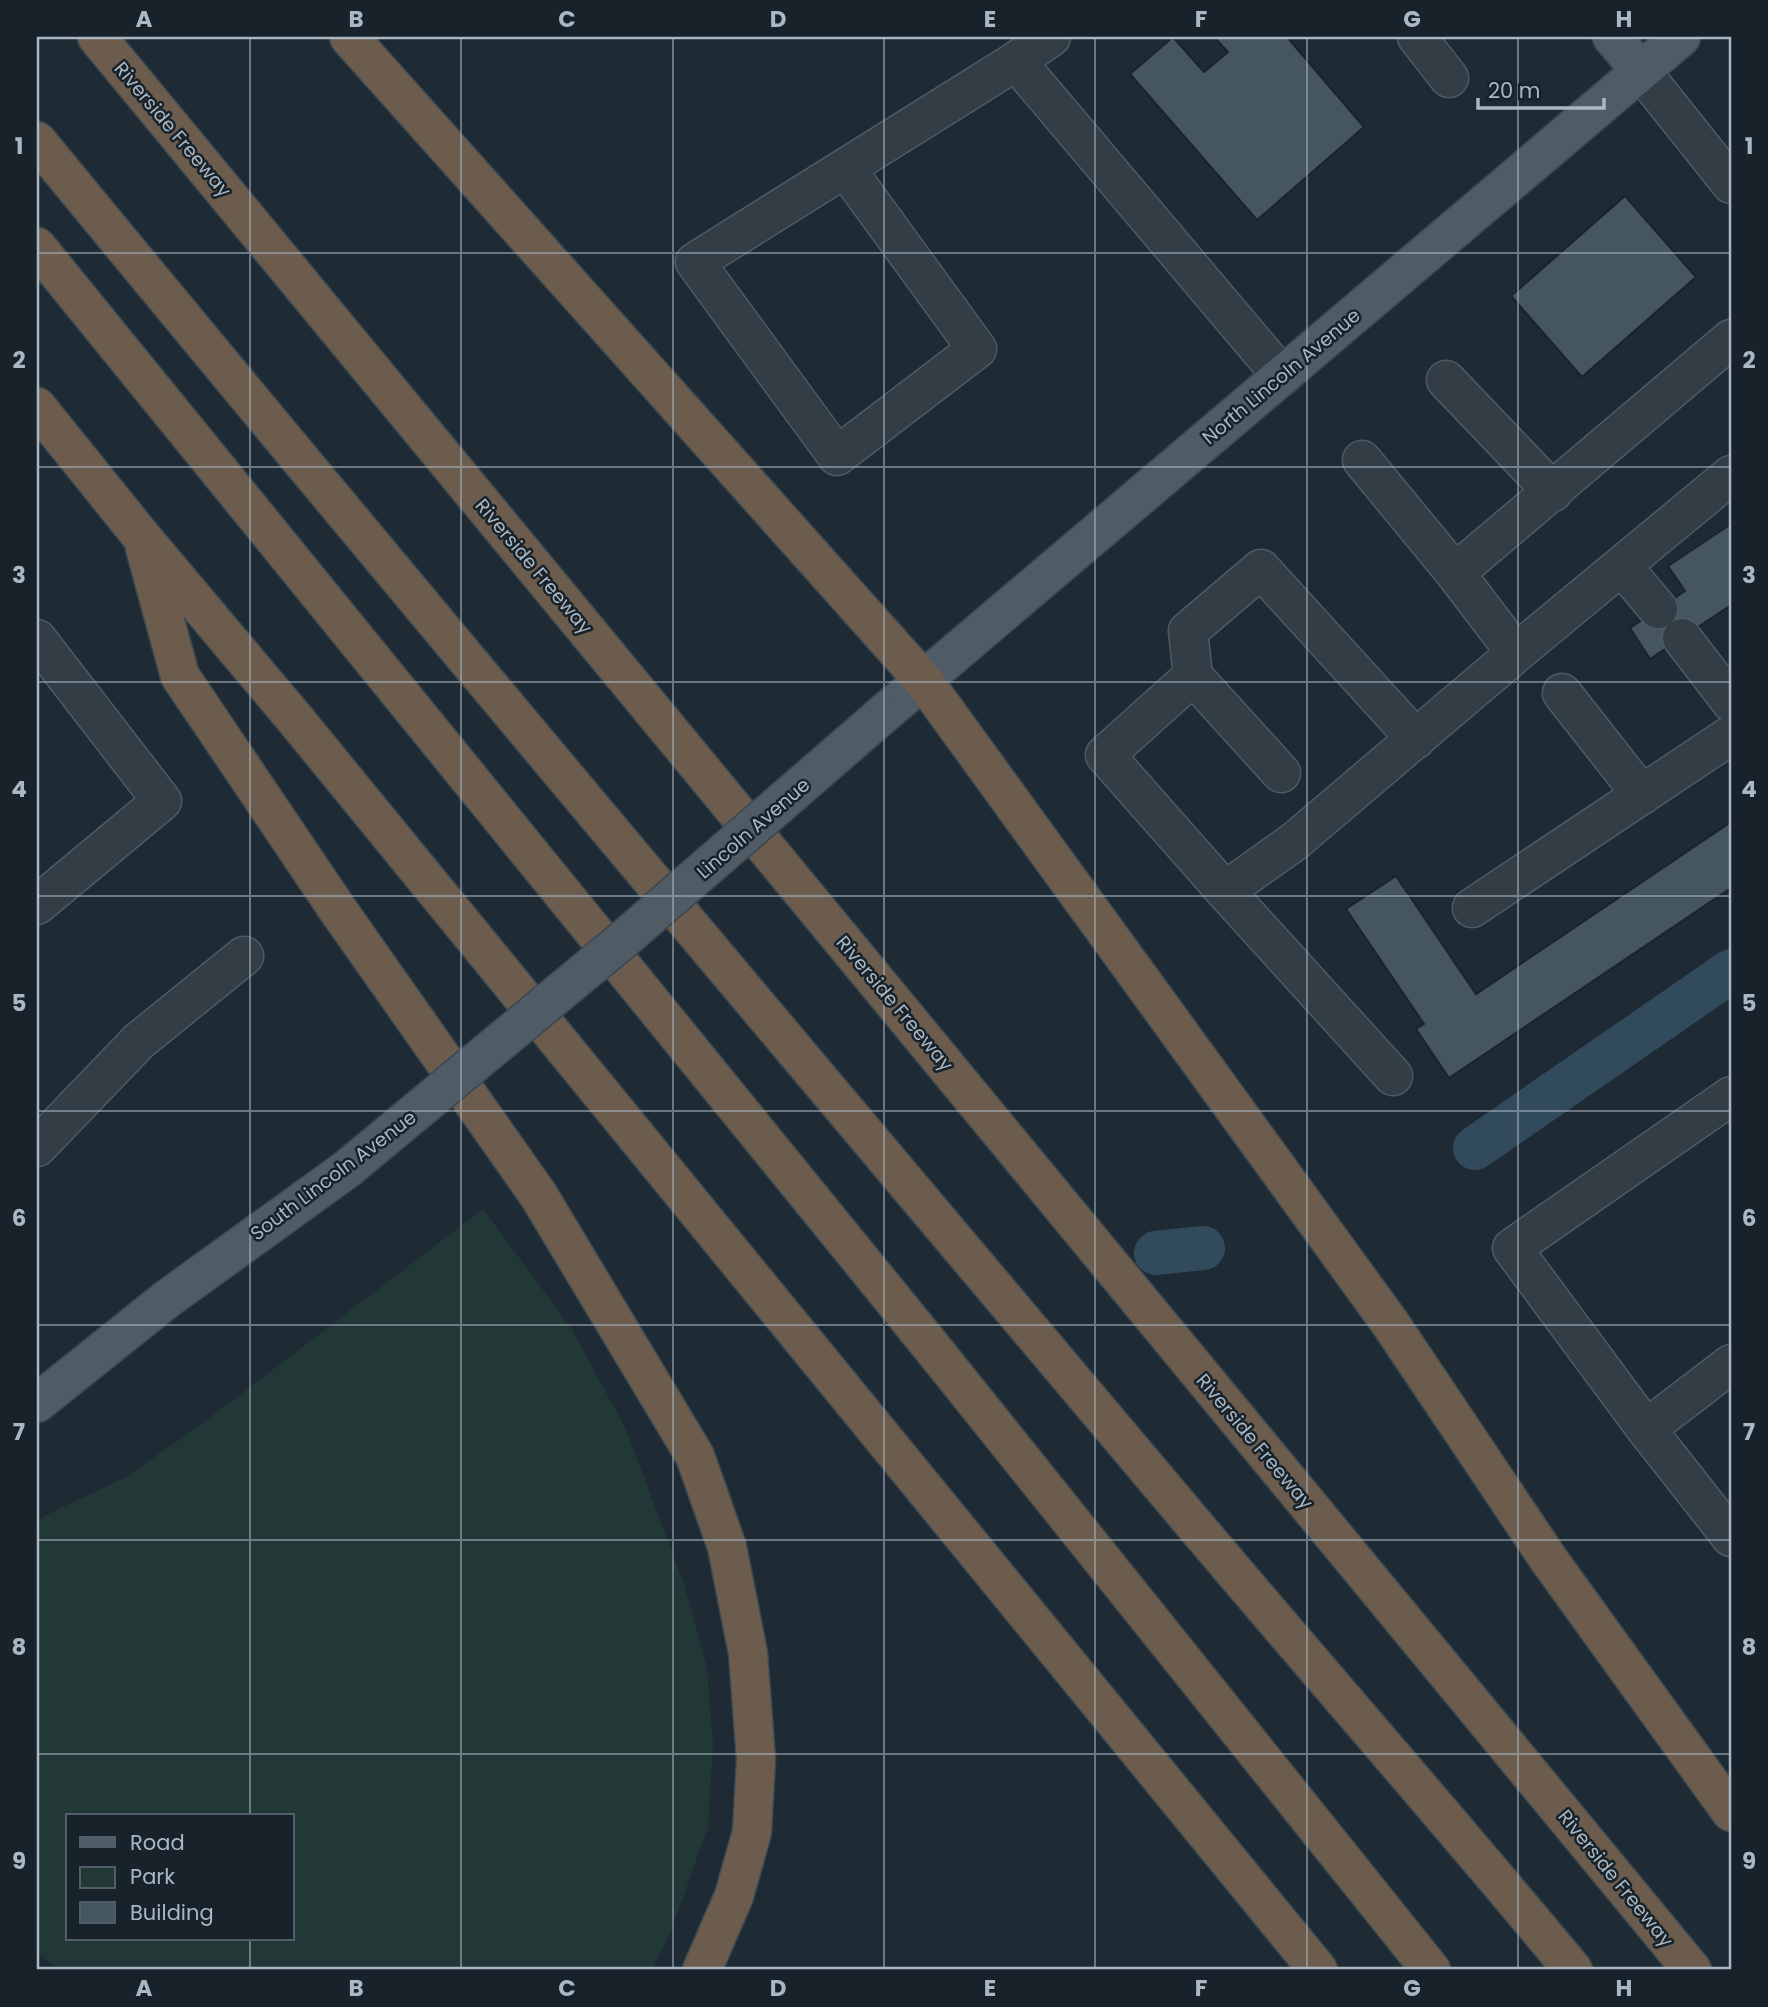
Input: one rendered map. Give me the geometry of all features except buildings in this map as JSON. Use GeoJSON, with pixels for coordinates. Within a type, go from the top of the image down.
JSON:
{"type":"FeatureCollection","features":[{"type":"Feature","properties":{"kind":"highway","name":"Riverside Freeway"},"geometry":{"type":"LineString","coordinates":[[97,37],[1692,1970]]}},
{"type":"Feature","properties":{"kind":"highway"},"geometry":{"type":"LineString","coordinates":[[349,37],[923,680],[1391,1323],[1549,1560],[1731,1812]]}},
{"type":"Feature","properties":{"kind":"highway"},"geometry":{"type":"LineString","coordinates":[[37,141],[869,1138],[1573,1970]]}},
{"type":"Feature","properties":{"kind":"highway"},"geometry":{"type":"LineString","coordinates":[[37,247],[926,1339],[1431,1970]]}},
{"type":"Feature","properties":{"kind":"highway"},"geometry":{"type":"LineString","coordinates":[[37,407],[1318,1970]]}},
{"type":"Feature","properties":{"kind":"highway"},"geometry":{"type":"LineString","coordinates":[[141,536],[180,676],[331,899],[539,1196],[695,1455],[727,1547],[748,1653],[756,1759],[752,1832],[734,1896],[702,1970]]}},
{"type":"Feature","properties":{"kind":"main road"},"geometry":{"type":"LineString","coordinates":[[1612,37],[1641,71]]}},
{"type":"Feature","properties":{"kind":"main road","name":"North Lincoln Avenue"},"geometry":{"type":"LineString","coordinates":[[881,716],[1681,37]]}},
{"type":"Feature","properties":{"kind":"main road","name":"Lincoln Avenue"},"geometry":{"type":"LineString","coordinates":[[624,939],[881,716]]}},
{"type":"Feature","properties":{"kind":"main road","name":"South Lincoln Avenue"},"geometry":{"type":"LineString","coordinates":[[37,1403],[166,1299],[347,1169],[624,939]]}},
{"type":"Feature","properties":{"kind":"street"},"geometry":{"type":"LineString","coordinates":[[845,169],[977,349],[837,456],[695,262],[1051,37]]}},
{"type":"Feature","properties":{"kind":"street"},"geometry":{"type":"LineString","coordinates":[[1417,37],[1449,78]]}},
{"type":"Feature","properties":{"kind":"street"},"geometry":{"type":"LineString","coordinates":[[1016,61],[1282,376]]}},
{"type":"Feature","properties":{"kind":"street"},"geometry":{"type":"LineString","coordinates":[[1641,71],[1731,184]]}},
{"type":"Feature","properties":{"kind":"street"},"geometry":{"type":"LineString","coordinates":[[1455,573],[1731,339]]}},
{"type":"Feature","properties":{"kind":"street"},"geometry":{"type":"LineString","coordinates":[[1446,380],[1553,492]]}},
{"type":"Feature","properties":{"kind":"street"},"geometry":{"type":"LineString","coordinates":[[1362,460],[1455,573],[1516,653]]}},
{"type":"Feature","properties":{"kind":"street"},"geometry":{"type":"LineString","coordinates":[[1225,891],[1295,841],[1731,475]]}},
{"type":"Feature","properties":{"kind":"street"},"geometry":{"type":"LineString","coordinates":[[1622,566],[1657,609]]}},
{"type":"Feature","properties":{"kind":"street"},"geometry":{"type":"LineString","coordinates":[[1281,773],[1194,676],[1188,631],[1261,569],[1416,739]]}},
{"type":"Feature","properties":{"kind":"street"},"geometry":{"type":"LineString","coordinates":[[1682,638],[1731,702]]}},
{"type":"Feature","properties":{"kind":"street"},"geometry":{"type":"LineString","coordinates":[[37,639],[162,801],[37,905]]}},
{"type":"Feature","properties":{"kind":"street"},"geometry":{"type":"LineString","coordinates":[[1194,676],[1105,755],[1393,1076]]}},
{"type":"Feature","properties":{"kind":"street"},"geometry":{"type":"LineString","coordinates":[[1562,693],[1642,795]]}},
{"type":"Feature","properties":{"kind":"street"},"geometry":{"type":"LineString","coordinates":[[1472,908],[1731,735]]}},
{"type":"Feature","properties":{"kind":"street"},"geometry":{"type":"LineString","coordinates":[[37,1147],[139,1041],[244,956]]}},
{"type":"Feature","properties":{"kind":"street"},"geometry":{"type":"LineString","coordinates":[[1731,1097],[1512,1248],[1646,1429],[1731,1537]]}},
{"type":"Feature","properties":{"kind":"street"},"geometry":{"type":"LineString","coordinates":[[1646,1429],[1731,1364]]}},
{"type":"Feature","properties":{"kind":"green space"},"geometry":{"type":"Polygon","coordinates":[[[483,1209],[571,1328],[626,1429],[684,1584],[707,1667],[713,1745],[708,1827],[670,1934],[652,1970],[59,1970],[37,1952],[37,1522],[48,1514],[124,1478],[199,1426],[483,1209]]]}},
{"type":"Feature","properties":{"kind":"waterway"},"geometry":{"type":"LineString","coordinates":[[1475,1148],[1731,971]]}},
{"type":"Feature","properties":{"kind":"waterway"},"geometry":{"type":"LineString","coordinates":[[1156,1253],[1203,1248]]}}]}
